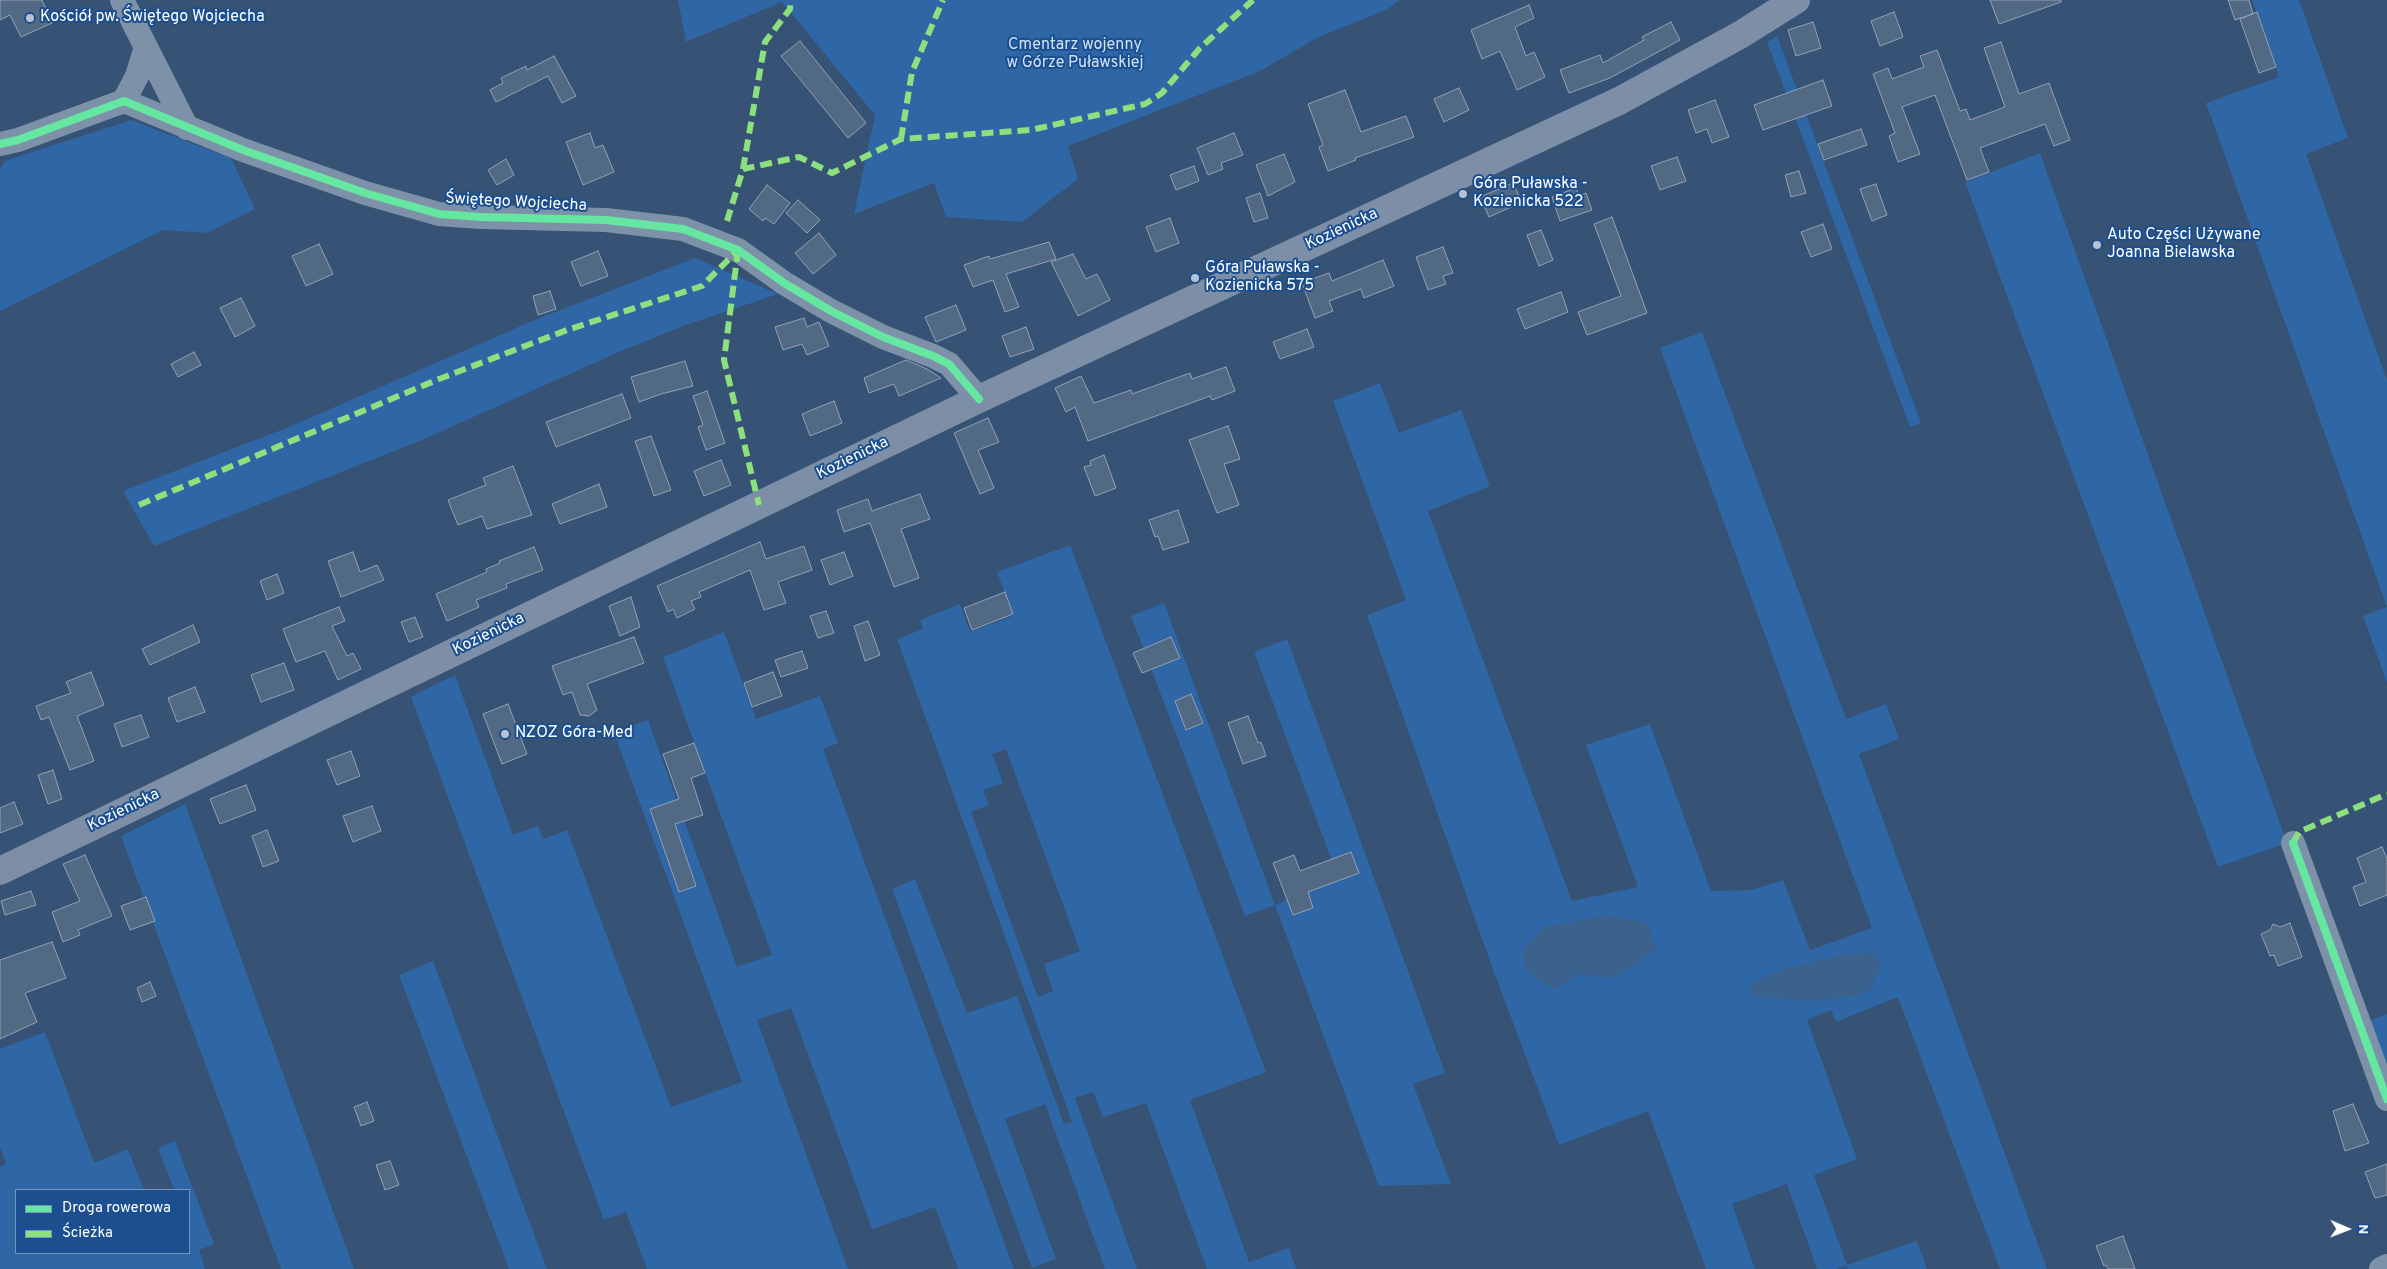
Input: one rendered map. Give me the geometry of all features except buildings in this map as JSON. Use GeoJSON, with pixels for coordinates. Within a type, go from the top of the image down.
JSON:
{"type":"FeatureCollection","features":[{"type":"Feature","properties":{"kind":"main road","name":"Kozienicka"},"geometry":{"type":"LineString","coordinates":[[0,871],[979,398],[1619,101],[1709,53],[1796,0]]}},
{"type":"Feature","properties":{"kind":"street"},"geometry":{"type":"LineString","coordinates":[[122,0],[187,128]]}},
{"type":"Feature","properties":{"kind":"street"},"geometry":{"type":"LineString","coordinates":[[0,144],[18,140],[124,101],[137,76],[146,47]]}},
{"type":"Feature","properties":{"kind":"street","name":"Świętego Wojciecha"},"geometry":{"type":"LineString","coordinates":[[124,101],[243,150],[365,193],[439,214],[481,218],[606,220],[683,229],[738,250],[784,283],[839,316],[882,337],[949,364],[979,398]]}},
{"type":"Feature","properties":{"kind":"street"},"geometry":{"type":"LineString","coordinates":[[2293,843],[2387,1099]]}},
{"type":"Feature","properties":{"kind":"street"},"geometry":{"type":"LineString","coordinates":[[2381,1269],[2387,1266]]}},
{"type":"Feature","properties":{"kind":"green space","name":"Cmentarz wojenny w Górze Puławskiej"},"geometry":{"type":"Polygon","coordinates":[[[678,0],[1400,0],[1386,10],[1319,37],[1260,71],[1068,146],[1078,179],[1022,222],[946,217],[934,183],[854,214],[875,115],[782,2],[686,42],[678,0]]]}},
{"type":"Feature","properties":{"kind":"green space"},"geometry":{"type":"Polygon","coordinates":[[[2252,0],[2299,0],[2348,138],[2306,154],[2387,380],[2387,607],[2206,103],[2279,77],[2252,0]]]}},
{"type":"Feature","properties":{"kind":"green space"},"geometry":{"type":"Polygon","coordinates":[[[1777,36],[1921,423],[1910,427],[1767,42],[1777,36]]]}},
{"type":"Feature","properties":{"kind":"green space"},"geometry":{"type":"Polygon","coordinates":[[[131,120],[231,158],[255,209],[207,233],[163,230],[0,311],[0,169],[5,161],[131,120]]]}},
{"type":"Feature","properties":{"kind":"green space"},"geometry":{"type":"Polygon","coordinates":[[[2040,153],[2287,843],[2218,867],[1965,182],[2040,153]]]}},
{"type":"Feature","properties":{"kind":"green space"},"geometry":{"type":"Polygon","coordinates":[[[695,258],[778,294],[686,325],[619,352],[422,440],[154,546],[123,491],[289,427],[532,321],[695,258]]]}},
{"type":"Feature","properties":{"kind":"green space"},"geometry":{"type":"Polygon","coordinates":[[[1702,332],[1846,719],[1886,704],[1899,739],[1859,754],[2047,1269],[2000,1269],[1898,997],[1836,1022],[1831,1010],[1807,1020],[1857,1159],[1814,1175],[1847,1265],[1917,1241],[1927,1269],[1848,1269],[1846,1265],[1836,1269],[1817,1269],[1787,1184],[1732,1204],[1755,1269],[1706,1269],[1648,1111],[1559,1145],[1492,967],[1367,615],[1406,600],[1333,401],[1380,383],[1399,433],[1461,410],[1490,486],[1428,511],[1572,901],[1638,887],[1586,745],[1650,724],[1711,891],[1751,890],[1783,880],[1810,950],[1872,928],[1660,348],[1702,332]]]}},
{"type":"Feature","properties":{"kind":"green space"},"geometry":{"type":"Polygon","coordinates":[[[1070,545],[1266,1072],[1190,1100],[1249,1262],[1289,1248],[1296,1269],[1207,1269],[1146,1103],[1103,1117],[1093,1092],[1075,1098],[1137,1269],[1105,1269],[1045,1104],[1005,1119],[1056,1259],[1032,1268],[892,889],[915,879],[967,1013],[1017,996],[1064,1124],[1072,1122],[897,639],[923,629],[920,620],[960,604],[970,632],[1013,616],[997,572],[1070,545]],[[1006,749],[992,754],[1003,783],[983,790],[989,805],[971,812],[1038,997],[1053,991],[1044,964],[1080,951],[1006,749]]]}},
{"type":"Feature","properties":{"kind":"green space"},"geometry":{"type":"Polygon","coordinates":[[[1164,603],[1275,905],[1245,916],[1131,616],[1164,603]]]}},
{"type":"Feature","properties":{"kind":"green space"},"geometry":{"type":"Polygon","coordinates":[[[2387,607],[2387,683],[2363,616],[2387,607]]]}},
{"type":"Feature","properties":{"kind":"green space"},"geometry":{"type":"Polygon","coordinates":[[[724,632],[756,719],[820,696],[838,743],[823,749],[1014,1269],[958,1269],[935,1207],[872,1229],[791,1008],[757,1020],[848,1269],[647,1269],[626,1212],[604,1220],[411,697],[455,675],[513,835],[538,826],[543,839],[567,830],[671,1107],[742,1082],[614,733],[648,720],[737,967],[772,955],[663,657],[724,632]]]}},
{"type":"Feature","properties":{"kind":"green space"},"geometry":{"type":"Polygon","coordinates":[[[1287,639],[1445,1073],[1413,1084],[1451,1184],[1379,1186],[1275,905],[1338,877],[1254,652],[1287,639]]]}},
{"type":"Feature","properties":{"kind":"green space"},"geometry":{"type":"Polygon","coordinates":[[[185,804],[354,1269],[281,1269],[121,836],[185,804]]]}},
{"type":"Feature","properties":{"kind":"green space"},"geometry":{"type":"Polygon","coordinates":[[[433,961],[547,1269],[509,1269],[399,975],[433,961]]]}},
{"type":"Feature","properties":{"kind":"green space"},"geometry":{"type":"Polygon","coordinates":[[[2387,1014],[2387,1076],[2366,1022],[2387,1014]]]}},
{"type":"Feature","properties":{"kind":"green space"},"geometry":{"type":"Polygon","coordinates":[[[45,1032],[94,1163],[128,1149],[144,1189],[15,1189],[15,1254],[190,1254],[190,1189],[174,1189],[158,1148],[175,1141],[214,1244],[199,1250],[205,1269],[0,1269],[0,1166],[6,1164],[0,1146],[0,1049],[45,1032]]]}},
{"type":"Feature","properties":{"kind":"shaded area"},"geometry":{"type":"Polygon","coordinates":[[[1607,915],[1648,923],[1656,950],[1613,978],[1580,974],[1554,989],[1536,979],[1524,966],[1523,950],[1544,927],[1607,915]]]}},
{"type":"Feature","properties":{"kind":"shaded area"},"geometry":{"type":"Polygon","coordinates":[[[1875,953],[1881,966],[1870,990],[1860,995],[1814,1001],[1752,996],[1750,984],[1779,971],[1840,955],[1875,953]]]}},
{"type":"Feature","properties":{"kind":"marked path"},"geometry":{"type":"LineString","coordinates":[[743,169],[765,42],[790,9],[791,0]]}},
{"type":"Feature","properties":{"kind":"marked path"},"geometry":{"type":"LineString","coordinates":[[901,139],[912,72],[943,0]]}},
{"type":"Feature","properties":{"kind":"marked path"},"geometry":{"type":"LineString","coordinates":[[727,221],[743,169],[799,157],[832,173],[901,139],[1031,130],[1145,104],[1162,93],[1200,48],[1253,0]]}},
{"type":"Feature","properties":{"kind":"marked path"},"geometry":{"type":"LineString","coordinates":[[738,250],[724,360],[759,505]]}},
{"type":"Feature","properties":{"kind":"marked path"},"geometry":{"type":"LineString","coordinates":[[139,505],[439,379],[567,330],[702,286],[738,250]]}},
{"type":"Feature","properties":{"kind":"marked path"},"geometry":{"type":"LineString","coordinates":[[2293,843],[2299,832],[2387,794]]}},
{"type":"Feature","properties":{"kind":"cycle path"},"geometry":{"type":"LineString","coordinates":[[0,144],[18,140],[124,101],[243,150],[365,193],[439,214],[606,220],[683,229],[738,250],[784,283],[831,311],[883,337],[949,364],[979,399]]}},
{"type":"Feature","properties":{"kind":"cycle path"},"geometry":{"type":"LineString","coordinates":[[2293,843],[2387,1099]]}},
{"type":"Feature","properties":{"kind":"place","name":"Kościół pw. Świętego Wojciecha"},"geometry":{"type":"Point","coordinates":[30,18]}},
{"type":"Feature","properties":{"kind":"place","name":"Góra Puławska - Kozienicka 522"},"geometry":{"type":"Point","coordinates":[1463,194]}},
{"type":"Feature","properties":{"kind":"place","name":"Auto Części Używane Joanna Bielawska"},"geometry":{"type":"Point","coordinates":[2097,245]}},
{"type":"Feature","properties":{"kind":"place","name":"Góra Puławska - Kozienicka 575"},"geometry":{"type":"Point","coordinates":[1195,278]}},
{"type":"Feature","properties":{"kind":"place","name":"NZOZ Góra-Med"},"geometry":{"type":"Point","coordinates":[505,734]}}]}
